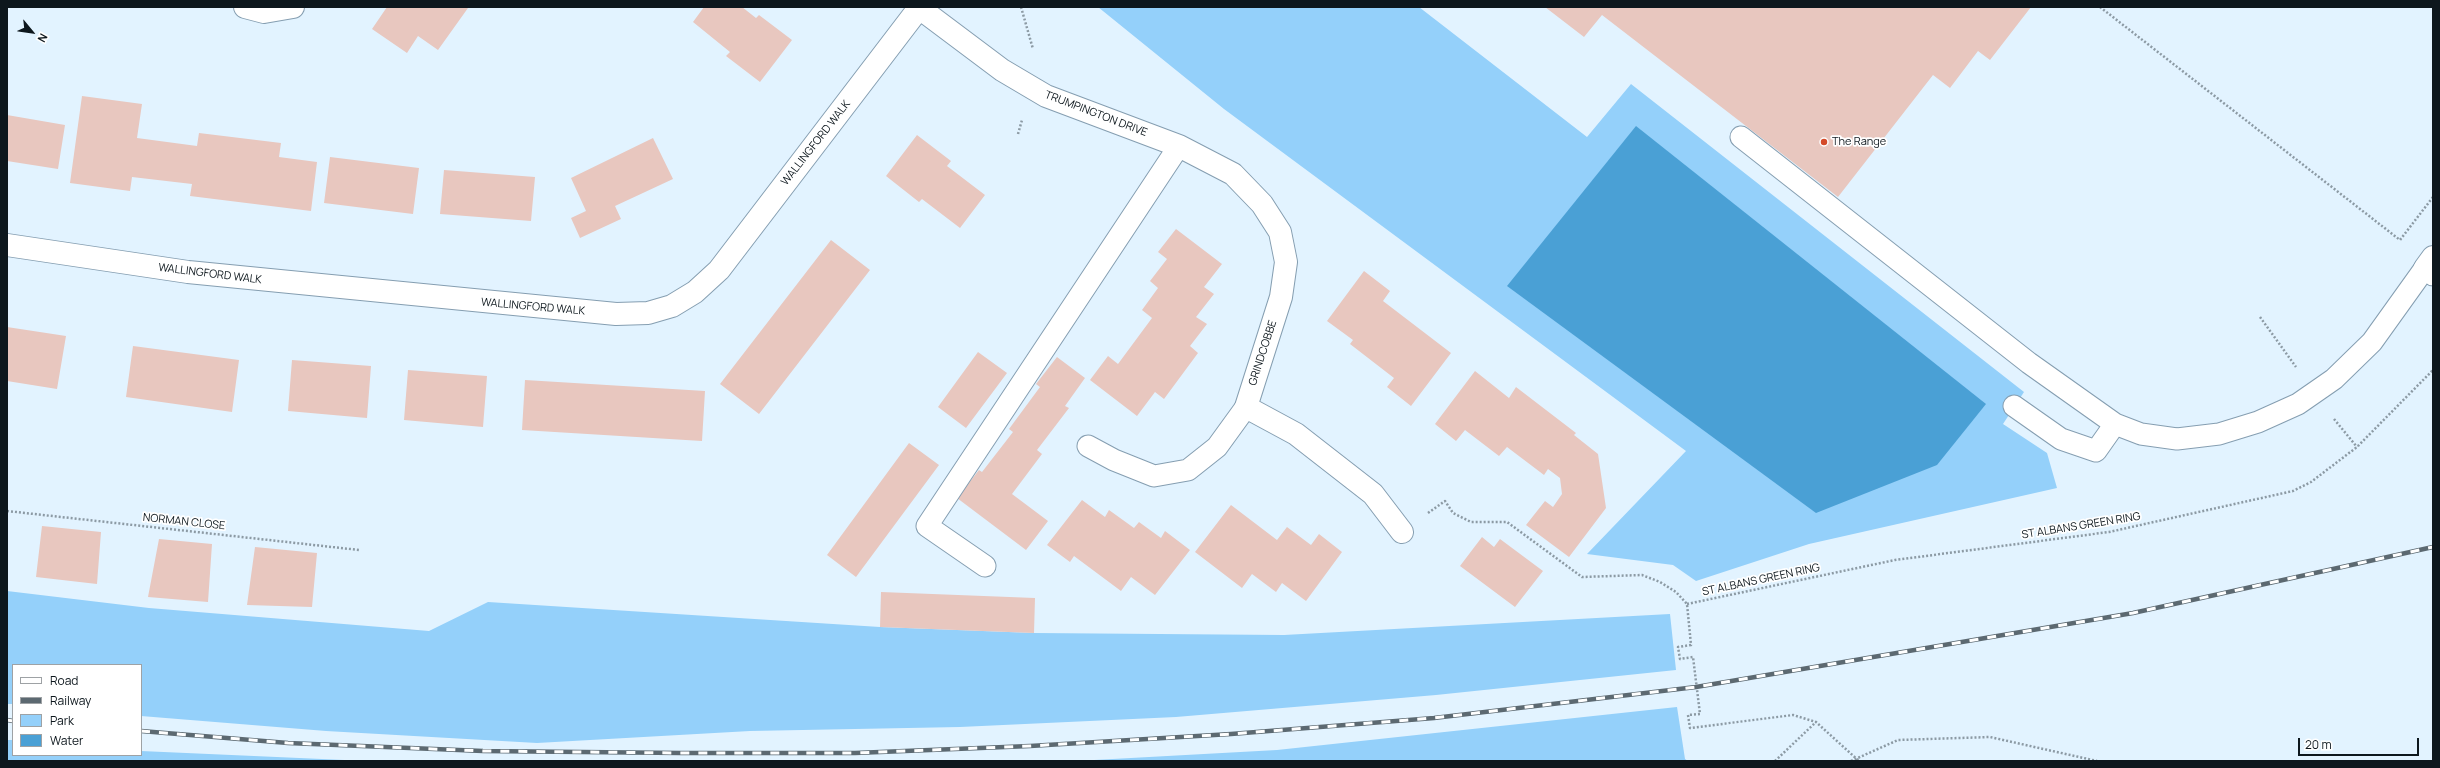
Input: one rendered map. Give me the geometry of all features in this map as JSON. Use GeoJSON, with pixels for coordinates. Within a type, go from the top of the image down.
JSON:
{"type":"FeatureCollection","features":[{"type":"Feature","properties":{"kind":"street"},"geometry":{"type":"LineString","coordinates":[[244,7],[264,12],[293,7]]}},
{"type":"Feature","properties":{"kind":"street","name":"TRUMPINGTON DRIVE"},"geometry":{"type":"LineString","coordinates":[[918,8],[1002,70],[1046,96],[1179,146]]}},
{"type":"Feature","properties":{"kind":"street","name":"WALLINGFORD WALK"},"geometry":{"type":"LineString","coordinates":[[7,245],[196,273],[576,311],[616,314],[648,313],[672,306],[690,295],[718,270],[918,8]]}},
{"type":"Feature","properties":{"kind":"street","name":"GRINDCOBBE"},"geometry":{"type":"LineString","coordinates":[[1179,146],[1233,174],[1262,204],[1280,232],[1286,262],[1281,297],[1246,407]]}},
{"type":"Feature","properties":{"kind":"street"},"geometry":{"type":"LineString","coordinates":[[1246,407],[1296,434],[1373,494],[1402,532]]}},
{"type":"Feature","properties":{"kind":"lane"},"geometry":{"type":"LineString","coordinates":[[1741,137],[2029,362],[2115,424],[2141,434],[2177,439],[2220,434],[2258,422],[2298,404],[2334,379],[2372,342],[2430,267]]}},
{"type":"Feature","properties":{"kind":"lane"},"geometry":{"type":"LineString","coordinates":[[985,566],[927,526],[1179,146]]}},
{"type":"Feature","properties":{"kind":"lane"},"geometry":{"type":"LineString","coordinates":[[2014,406],[2061,439],[2096,450],[2115,424]]}},
{"type":"Feature","properties":{"kind":"lane"},"geometry":{"type":"LineString","coordinates":[[1088,446],[1114,460],[1154,476],[1188,470],[1217,448],[1246,407]]}},
{"type":"Feature","properties":{"kind":"path"},"geometry":{"type":"LineString","coordinates":[[2100,7],[2400,240],[2433,197]]}},
{"type":"Feature","properties":{"kind":"path"},"geometry":{"type":"LineString","coordinates":[[2260,317],[2296,367]]}},
{"type":"Feature","properties":{"kind":"path","name":"ST ALBANS GREEN RING"},"geometry":{"type":"LineString","coordinates":[[1688,604],[1895,560],[2109,532],[2250,502],[2293,490],[2311,482],[2358,447],[2433,370]]}},
{"type":"Feature","properties":{"kind":"path"},"geometry":{"type":"LineString","coordinates":[[2332,416],[2358,447]]}},
{"type":"Feature","properties":{"kind":"path"},"geometry":{"type":"LineString","coordinates":[[1402,532],[1445,501],[1453,513],[1471,522],[1507,522],[1582,577],[1642,575],[1676,592],[1688,604],[1692,645],[1678,647],[1680,659],[1693,657],[1700,714],[1688,715],[1690,728],[1793,715],[1816,722],[1859,761]]}},
{"type":"Feature","properties":{"kind":"path","name":"NORMAN CLOSE"},"geometry":{"type":"LineString","coordinates":[[7,511],[359,550]]}},
{"type":"Feature","properties":{"kind":"path"},"geometry":{"type":"LineString","coordinates":[[1775,761],[1816,722]]}},
{"type":"Feature","properties":{"kind":"path"},"geometry":{"type":"LineString","coordinates":[[1851,761],[1856,757],[1898,740],[1990,736],[2097,761]]}},
{"type":"Feature","properties":{"kind":"green space"},"geometry":{"type":"Polygon","coordinates":[[[1098,7],[1419,7],[1587,137],[1631,84],[2024,392],[2003,424],[2047,453],[2057,488],[1809,544],[1696,581],[1673,565],[1587,554],[1686,451],[1224,109],[1098,7]]]}},
{"type":"Feature","properties":{"kind":"green space"},"geometry":{"type":"Polygon","coordinates":[[[7,591],[149,608],[429,631],[488,602],[880,627],[1034,633],[1284,635],[1670,614],[1676,670],[1436,695],[1176,717],[960,727],[750,731],[537,743],[326,731],[142,716],[142,664],[12,664],[12,704],[7,704],[7,591]]]}},
{"type":"Feature","properties":{"kind":"green space"},"geometry":{"type":"Polygon","coordinates":[[[1677,707],[1685,759],[1688,761],[1076,761],[1277,750],[1677,707]]]}},
{"type":"Feature","properties":{"kind":"green space"},"geometry":{"type":"Polygon","coordinates":[[[7,740],[12,740],[12,756],[142,756],[142,751],[367,761],[7,761],[7,740]]]}},
{"type":"Feature","properties":{"kind":"water"},"geometry":{"type":"Polygon","coordinates":[[[1636,126],[1986,404],[1937,465],[1816,513],[1507,286],[1636,126]]]}},
{"type":"Feature","properties":{"kind":"building"},"geometry":{"type":"Polygon","coordinates":[[[387,7],[468,8],[438,50],[418,36],[407,53],[372,29],[387,7]]]}},
{"type":"Feature","properties":{"kind":"building"},"geometry":{"type":"Polygon","coordinates":[[[704,7],[742,7],[756,18],[759,15],[792,40],[760,82],[726,56],[730,52],[693,22],[704,7]]]}},
{"type":"Feature","properties":{"kind":"building","name":"The Range"},"geometry":{"type":"Polygon","coordinates":[[[1545,7],[2031,7],[1990,60],[1978,51],[1950,88],[1933,75],[1838,197],[1602,15],[1584,37],[1545,7]]]}},
{"type":"Feature","properties":{"kind":"building"},"geometry":{"type":"Polygon","coordinates":[[[82,96],[142,104],[137,138],[197,146],[199,133],[281,143],[279,157],[317,162],[311,211],[190,196],[192,184],[132,177],[130,191],[70,183],[82,96]]]}},
{"type":"Feature","properties":{"kind":"building"},"geometry":{"type":"Polygon","coordinates":[[[7,115],[65,125],[58,169],[7,161],[7,115]]]}},
{"type":"Feature","properties":{"kind":"building"},"geometry":{"type":"Polygon","coordinates":[[[917,135],[951,161],[947,166],[985,195],[960,228],[922,199],[919,202],[886,176],[917,135]]]}},
{"type":"Feature","properties":{"kind":"building"},"geometry":{"type":"Polygon","coordinates":[[[653,138],[673,179],[615,206],[621,219],[580,238],[571,218],[586,211],[571,178],[653,138]]]}},
{"type":"Feature","properties":{"kind":"building"},"geometry":{"type":"Polygon","coordinates":[[[330,157],[419,168],[413,214],[324,203],[330,157]]]}},
{"type":"Feature","properties":{"kind":"building"},"geometry":{"type":"Polygon","coordinates":[[[444,170],[535,177],[531,221],[440,214],[444,170]]]}},
{"type":"Feature","properties":{"kind":"building"},"geometry":{"type":"Polygon","coordinates":[[[1176,229],[1222,264],[1204,287],[1214,294],[1196,317],[1207,324],[1190,346],[1198,353],[1164,399],[1155,392],[1137,416],[1090,380],[1108,356],[1118,364],[1152,318],[1142,310],[1158,288],[1150,281],[1167,259],[1158,252],[1176,229]]]}},
{"type":"Feature","properties":{"kind":"building"},"geometry":{"type":"Polygon","coordinates":[[[831,240],[870,270],[759,414],[720,384],[831,240]]]}},
{"type":"Feature","properties":{"kind":"building"},"geometry":{"type":"Polygon","coordinates":[[[1364,271],[1390,291],[1383,301],[1451,353],[1411,406],[1387,387],[1394,378],[1350,344],[1353,340],[1327,321],[1364,271]]]}},
{"type":"Feature","properties":{"kind":"building"},"geometry":{"type":"Polygon","coordinates":[[[7,327],[66,336],[57,389],[7,381],[7,327]]]}},
{"type":"Feature","properties":{"kind":"building"},"geometry":{"type":"Polygon","coordinates":[[[133,346],[239,360],[232,412],[126,397],[133,346]]]}},
{"type":"Feature","properties":{"kind":"building"},"geometry":{"type":"Polygon","coordinates":[[[978,352],[1007,373],[966,428],[938,407],[978,352]]]}},
{"type":"Feature","properties":{"kind":"building"},"geometry":{"type":"Polygon","coordinates":[[[1057,357],[1085,378],[1065,406],[1069,408],[1037,450],[1042,454],[1012,494],[1048,521],[1026,550],[957,498],[979,470],[982,472],[1013,432],[1009,429],[1040,387],[1036,384],[1057,357]]]}},
{"type":"Feature","properties":{"kind":"building"},"geometry":{"type":"Polygon","coordinates":[[[292,360],[371,366],[367,418],[288,411],[292,360]]]}},
{"type":"Feature","properties":{"kind":"building"},"geometry":{"type":"Polygon","coordinates":[[[408,370],[487,376],[483,427],[404,420],[408,370]]]}},
{"type":"Feature","properties":{"kind":"building"},"geometry":{"type":"Polygon","coordinates":[[[1475,371],[1509,398],[1516,387],[1576,433],[1574,435],[1598,454],[1606,508],[1569,557],[1526,525],[1545,501],[1553,507],[1562,494],[1560,478],[1548,469],[1544,475],[1507,447],[1499,456],[1465,430],[1456,441],[1435,424],[1475,371]]]}},
{"type":"Feature","properties":{"kind":"building"},"geometry":{"type":"Polygon","coordinates":[[[525,380],[705,391],[702,441],[522,430],[525,380]]]}},
{"type":"Feature","properties":{"kind":"building"},"geometry":{"type":"Polygon","coordinates":[[[909,443],[939,465],[856,577],[827,555],[909,443]]]}},
{"type":"Feature","properties":{"kind":"building"},"geometry":{"type":"Polygon","coordinates":[[[1082,500],[1105,517],[1109,510],[1134,528],[1139,522],[1161,538],[1165,531],[1190,550],[1155,595],[1131,577],[1121,591],[1074,556],[1070,562],[1047,545],[1082,500]]]}},
{"type":"Feature","properties":{"kind":"building"},"geometry":{"type":"Polygon","coordinates":[[[1231,505],[1277,540],[1287,527],[1311,545],[1319,534],[1342,552],[1306,601],[1282,583],[1276,592],[1252,574],[1242,588],[1195,552],[1231,505]]]}},
{"type":"Feature","properties":{"kind":"building"},"geometry":{"type":"Polygon","coordinates":[[[42,526],[101,532],[97,584],[36,577],[42,526]]]}},
{"type":"Feature","properties":{"kind":"building"},"geometry":{"type":"Polygon","coordinates":[[[1482,537],[1494,547],[1500,539],[1543,571],[1515,607],[1460,566],[1482,537]]]}},
{"type":"Feature","properties":{"kind":"building"},"geometry":{"type":"Polygon","coordinates":[[[159,539],[212,544],[208,602],[148,597],[159,539]]]}},
{"type":"Feature","properties":{"kind":"building"},"geometry":{"type":"Polygon","coordinates":[[[255,547],[317,553],[312,607],[247,605],[255,547]]]}},
{"type":"Feature","properties":{"kind":"building"},"geometry":{"type":"Polygon","coordinates":[[[881,592],[1035,598],[1034,633],[880,627],[881,592]]]}},
{"type":"Feature","properties":{"kind":"railway"},"geometry":{"type":"LineString","coordinates":[[142,731],[288,743],[483,751],[855,753],[1030,746],[1231,734],[1434,718],[1696,687],[2133,613],[2433,547]]}},
{"type":"Feature","properties":{"kind":"railway"},"geometry":{"type":"LineString","coordinates":[[7,720],[12,721]]}},
{"type":"Feature","properties":{"kind":"place","name":"The Range"},"geometry":{"type":"Point","coordinates":[1824,142]}}]}
